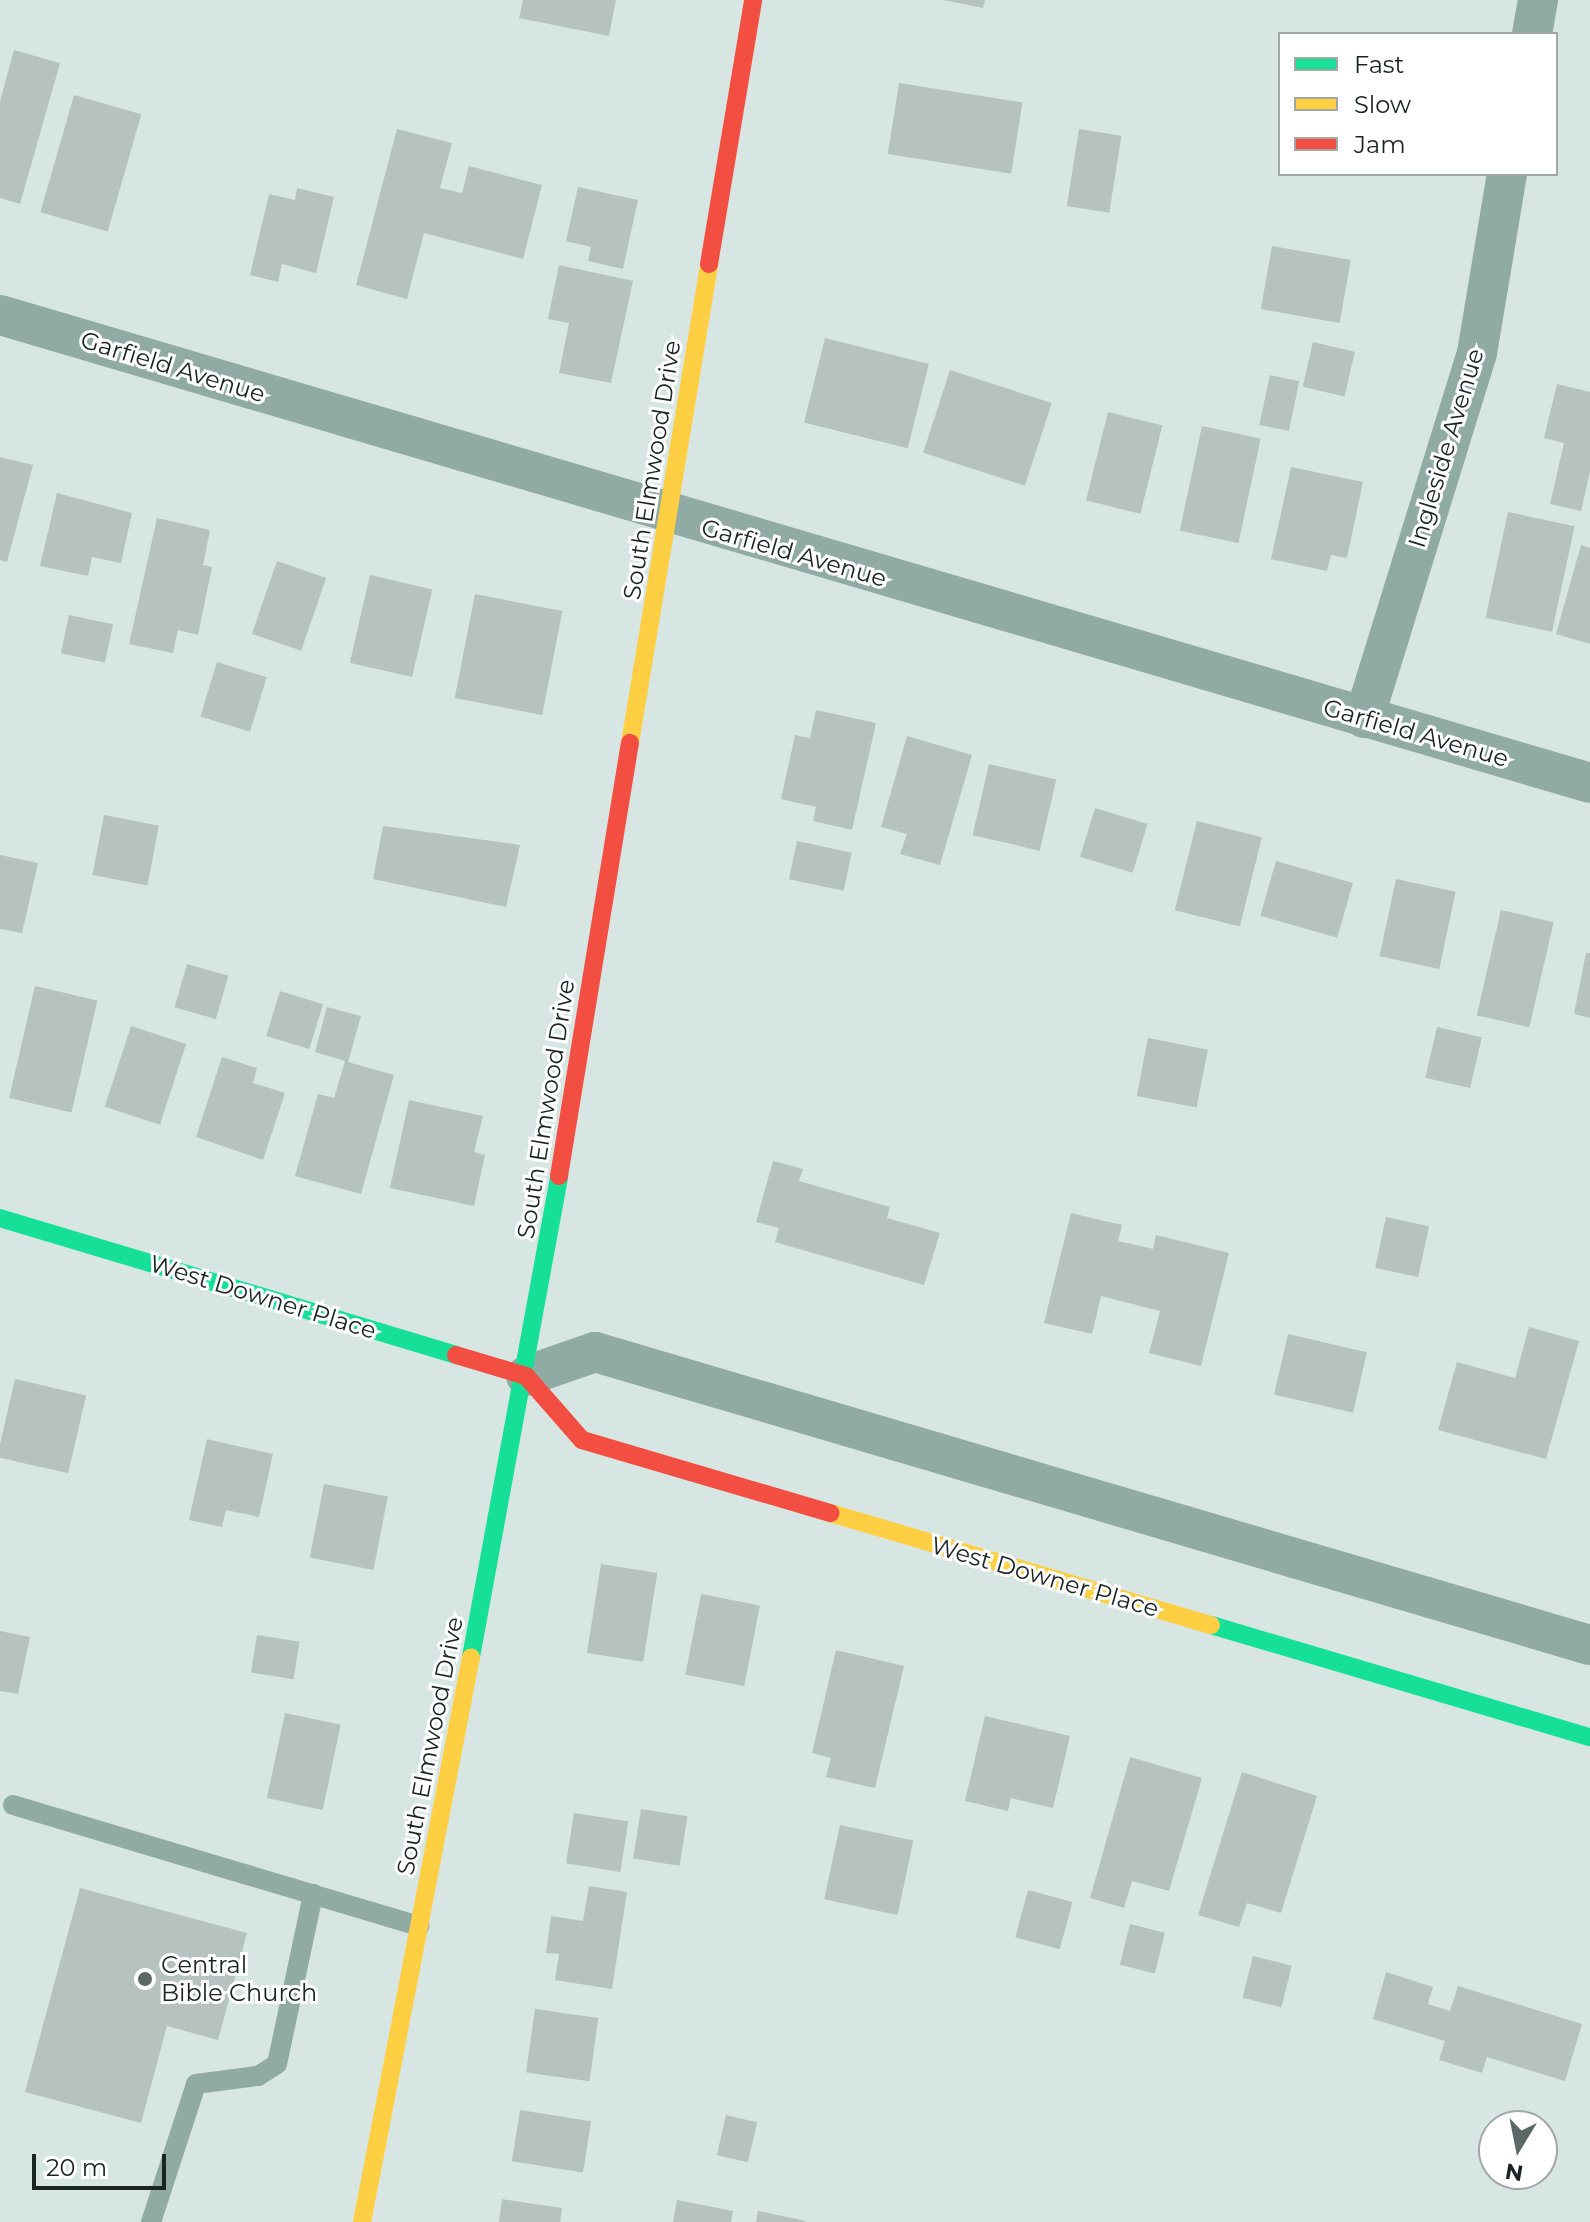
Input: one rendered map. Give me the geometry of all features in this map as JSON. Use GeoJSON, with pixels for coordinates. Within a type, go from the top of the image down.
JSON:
{"type":"FeatureCollection","features":[{"type":"Feature","properties":{"kind":"street","name":"South Elmwood Drive"},"geometry":{"type":"LineString","coordinates":[[362,2222],[526,1376],[753,0]]}},
{"type":"Feature","properties":{"kind":"street"},"geometry":{"type":"LineString","coordinates":[[1532,32],[1538,0]]}},
{"type":"Feature","properties":{"kind":"street","name":"Ingleside Avenue"},"geometry":{"type":"LineString","coordinates":[[1364,718],[1477,353],[1507,176]]}},
{"type":"Feature","properties":{"kind":"street","name":"Garfield Avenue"},"geometry":{"type":"LineString","coordinates":[[0,315],[669,518],[1590,783]]}},
{"type":"Feature","properties":{"kind":"street","name":"West Downer Place"},"geometry":{"type":"LineString","coordinates":[[0,1218],[526,1376],[582,1440],[1590,1737]]}},
{"type":"Feature","properties":{"kind":"street"},"geometry":{"type":"LineString","coordinates":[[526,1376],[595,1352],[1590,1645]]}},
{"type":"Feature","properties":{"kind":"lane"},"geometry":{"type":"LineString","coordinates":[[13,1805],[419,1926]]}},
{"type":"Feature","properties":{"kind":"lane"},"geometry":{"type":"LineString","coordinates":[[151,2222],[196,2084],[258,2076],[277,2064],[313,1894]]}},
{"type":"Feature","properties":{"kind":"building"},"geometry":{"type":"Polygon","coordinates":[[[523,0],[616,0],[609,36],[519,18],[523,0]]]}},
{"type":"Feature","properties":{"kind":"building"},"geometry":{"type":"Polygon","coordinates":[[[943,0],[985,0],[983,8],[943,0]]]}},
{"type":"Feature","properties":{"kind":"building"},"geometry":{"type":"Polygon","coordinates":[[[14,50],[60,63],[20,204],[0,198],[0,101],[14,50]]]}},
{"type":"Feature","properties":{"kind":"building"},"geometry":{"type":"Polygon","coordinates":[[[899,83],[1022,103],[1011,174],[888,154],[899,83]]]}},
{"type":"Feature","properties":{"kind":"building"},"geometry":{"type":"Polygon","coordinates":[[[74,95],[141,114],[108,232],[40,212],[74,95]]]}},
{"type":"Feature","properties":{"kind":"building"},"geometry":{"type":"Polygon","coordinates":[[[397,129],[452,143],[440,188],[462,193],[469,166],[542,185],[523,259],[424,233],[407,299],[356,285],[397,129]]]}},
{"type":"Feature","properties":{"kind":"building"},"geometry":{"type":"Polygon","coordinates":[[[1079,129],[1121,136],[1109,213],[1067,206],[1079,129]]]}},
{"type":"Feature","properties":{"kind":"building"},"geometry":{"type":"Polygon","coordinates":[[[578,187],[638,200],[623,269],[588,261],[591,247],[566,241],[578,187]]]}},
{"type":"Feature","properties":{"kind":"building"},"geometry":{"type":"Polygon","coordinates":[[[297,188],[334,197],[316,273],[282,264],[278,282],[250,275],[269,194],[295,200],[297,188]]]}},
{"type":"Feature","properties":{"kind":"building"},"geometry":{"type":"Polygon","coordinates":[[[1272,246],[1351,260],[1340,323],[1261,309],[1272,246]]]}},
{"type":"Feature","properties":{"kind":"building"},"geometry":{"type":"Polygon","coordinates":[[[559,265],[633,281],[611,383],[559,373],[569,323],[548,319],[559,265]]]}},
{"type":"Feature","properties":{"kind":"building"},"geometry":{"type":"Polygon","coordinates":[[[825,338],[929,364],[908,448],[804,422],[825,338]]]}},
{"type":"Feature","properties":{"kind":"building"},"geometry":{"type":"Polygon","coordinates":[[[1313,342],[1355,352],[1345,396],[1303,387],[1313,342]]]}},
{"type":"Feature","properties":{"kind":"building"},"geometry":{"type":"Polygon","coordinates":[[[950,370],[1052,403],[1025,486],[923,453],[950,370]]]}},
{"type":"Feature","properties":{"kind":"building"},"geometry":{"type":"Polygon","coordinates":[[[1270,375],[1299,381],[1289,431],[1259,425],[1270,375]]]}},
{"type":"Feature","properties":{"kind":"building"},"geometry":{"type":"Polygon","coordinates":[[[1557,384],[1590,392],[1590,472],[1581,511],[1550,504],[1564,443],[1544,438],[1557,384]]]}},
{"type":"Feature","properties":{"kind":"building"},"geometry":{"type":"Polygon","coordinates":[[[1108,412],[1162,426],[1140,514],[1086,500],[1108,412]]]}},
{"type":"Feature","properties":{"kind":"building"},"geometry":{"type":"Polygon","coordinates":[[[1202,426],[1261,438],[1238,543],[1180,531],[1202,426]]]}},
{"type":"Feature","properties":{"kind":"building"},"geometry":{"type":"Polygon","coordinates":[[[0,457],[33,465],[7,562],[0,560],[0,457]]]}},
{"type":"Feature","properties":{"kind":"building"},"geometry":{"type":"Polygon","coordinates":[[[1291,467],[1363,482],[1347,558],[1331,555],[1327,571],[1271,559],[1291,467]]]}},
{"type":"Feature","properties":{"kind":"building"},"geometry":{"type":"Polygon","coordinates":[[[57,493],[132,513],[121,563],[92,557],[88,576],[40,566],[57,493]]]}},
{"type":"Feature","properties":{"kind":"building"},"geometry":{"type":"Polygon","coordinates":[[[1508,512],[1575,526],[1552,632],[1486,618],[1508,512]]]}},
{"type":"Feature","properties":{"kind":"building"},"geometry":{"type":"Polygon","coordinates":[[[157,518],[210,530],[203,565],[212,567],[198,635],[178,630],[173,653],[129,644],[157,518]]]}},
{"type":"Feature","properties":{"kind":"building"},"geometry":{"type":"Polygon","coordinates":[[[1581,545],[1590,548],[1590,644],[1556,634],[1581,545]]]}},
{"type":"Feature","properties":{"kind":"building"},"geometry":{"type":"Polygon","coordinates":[[[277,561],[326,578],[301,651],[252,634],[277,561]]]}},
{"type":"Feature","properties":{"kind":"building"},"geometry":{"type":"Polygon","coordinates":[[[370,575],[432,589],[412,677],[350,663],[370,575]]]}},
{"type":"Feature","properties":{"kind":"building"},"geometry":{"type":"Polygon","coordinates":[[[475,594],[562,611],[542,715],[455,698],[475,594]]]}},
{"type":"Feature","properties":{"kind":"building"},"geometry":{"type":"Polygon","coordinates":[[[69,615],[113,624],[105,663],[61,653],[69,615]]]}},
{"type":"Feature","properties":{"kind":"building"},"geometry":{"type":"Polygon","coordinates":[[[217,662],[267,677],[250,732],[200,717],[217,662]]]}},
{"type":"Feature","properties":{"kind":"building"},"geometry":{"type":"Polygon","coordinates":[[[816,710],[876,723],[852,830],[813,821],[816,807],[781,799],[795,735],[810,738],[816,710]]]}},
{"type":"Feature","properties":{"kind":"building"},"geometry":{"type":"Polygon","coordinates":[[[907,736],[972,755],[940,865],[900,854],[907,834],[881,827],[907,736]]]}},
{"type":"Feature","properties":{"kind":"building"},"geometry":{"type":"Polygon","coordinates":[[[989,764],[1056,780],[1040,851],[973,835],[989,764]]]}},
{"type":"Feature","properties":{"kind":"building"},"geometry":{"type":"Polygon","coordinates":[[[1095,808],[1148,824],[1133,873],[1080,857],[1095,808]]]}},
{"type":"Feature","properties":{"kind":"building"},"geometry":{"type":"Polygon","coordinates":[[[104,815],[159,826],[147,886],[92,875],[104,815]]]}},
{"type":"Feature","properties":{"kind":"building"},"geometry":{"type":"Polygon","coordinates":[[[1197,821],[1262,837],[1240,926],[1175,910],[1197,821]]]}},
{"type":"Feature","properties":{"kind":"building"},"geometry":{"type":"Polygon","coordinates":[[[383,826],[520,845],[506,907],[373,879],[383,826]]]}},
{"type":"Feature","properties":{"kind":"building"},"geometry":{"type":"Polygon","coordinates":[[[797,841],[852,853],[844,891],[789,879],[797,841]]]}},
{"type":"Feature","properties":{"kind":"building"},"geometry":{"type":"Polygon","coordinates":[[[0,855],[38,863],[22,933],[0,929],[0,855]]]}},
{"type":"Feature","properties":{"kind":"building"},"geometry":{"type":"Polygon","coordinates":[[[1276,861],[1353,883],[1337,938],[1260,916],[1276,861]]]}},
{"type":"Feature","properties":{"kind":"building"},"geometry":{"type":"Polygon","coordinates":[[[1396,879],[1456,892],[1439,969],[1380,956],[1396,879]]]}},
{"type":"Feature","properties":{"kind":"building"},"geometry":{"type":"Polygon","coordinates":[[[1501,910],[1554,922],[1529,1027],[1477,1015],[1501,910]]]}},
{"type":"Feature","properties":{"kind":"building"},"geometry":{"type":"Polygon","coordinates":[[[1586,953],[1590,953],[1590,1018],[1574,1014],[1586,953]]]}},
{"type":"Feature","properties":{"kind":"building"},"geometry":{"type":"Polygon","coordinates":[[[187,964],[228,976],[216,1019],[175,1007],[187,964]]]}},
{"type":"Feature","properties":{"kind":"building"},"geometry":{"type":"Polygon","coordinates":[[[35,986],[97,1000],[71,1112],[9,1098],[35,986]]]}},
{"type":"Feature","properties":{"kind":"building"},"geometry":{"type":"Polygon","coordinates":[[[280,991],[323,1004],[309,1049],[266,1036],[280,991]]]}},
{"type":"Feature","properties":{"kind":"building"},"geometry":{"type":"Polygon","coordinates":[[[327,1007],[361,1016],[348,1062],[394,1075],[361,1194],[295,1176],[318,1094],[334,1098],[345,1061],[315,1052],[327,1007]]]}},
{"type":"Feature","properties":{"kind":"building"},"geometry":{"type":"Polygon","coordinates":[[[131,1026],[186,1044],[160,1125],[105,1107],[131,1026]]]}},
{"type":"Feature","properties":{"kind":"building"},"geometry":{"type":"Polygon","coordinates":[[[1437,1027],[1482,1037],[1470,1088],[1425,1078],[1437,1027]]]}},
{"type":"Feature","properties":{"kind":"building"},"geometry":{"type":"Polygon","coordinates":[[[1148,1038],[1208,1050],[1197,1108],[1137,1096],[1148,1038]]]}},
{"type":"Feature","properties":{"kind":"building"},"geometry":{"type":"Polygon","coordinates":[[[222,1057],[257,1068],[253,1083],[285,1093],[263,1160],[196,1137],[222,1057]]]}},
{"type":"Feature","properties":{"kind":"building"},"geometry":{"type":"Polygon","coordinates":[[[409,1100],[483,1116],[474,1152],[485,1155],[474,1206],[390,1188],[409,1100]]]}},
{"type":"Feature","properties":{"kind":"building"},"geometry":{"type":"Polygon","coordinates":[[[773,1161],[803,1169],[799,1181],[890,1207],[887,1218],[940,1233],[924,1285],[775,1242],[779,1228],[756,1222],[773,1161]]]}},
{"type":"Feature","properties":{"kind":"building"},"geometry":{"type":"Polygon","coordinates":[[[1071,1213],[1122,1225],[1118,1241],[1153,1249],[1156,1235],[1229,1253],[1201,1366],[1149,1353],[1160,1311],[1101,1296],[1092,1334],[1044,1323],[1071,1213]]]}},
{"type":"Feature","properties":{"kind":"building"},"geometry":{"type":"Polygon","coordinates":[[[1386,1217],[1429,1226],[1418,1277],[1375,1268],[1386,1217]]]}},
{"type":"Feature","properties":{"kind":"building"},"geometry":{"type":"Polygon","coordinates":[[[1529,1327],[1579,1341],[1546,1459],[1438,1430],[1457,1362],[1515,1378],[1529,1327]]]}},
{"type":"Feature","properties":{"kind":"building"},"geometry":{"type":"Polygon","coordinates":[[[1288,1334],[1367,1352],[1353,1413],[1274,1394],[1288,1334]]]}},
{"type":"Feature","properties":{"kind":"building"},"geometry":{"type":"Polygon","coordinates":[[[15,1379],[86,1395],[68,1473],[0,1458],[0,1444],[15,1379]]]}},
{"type":"Feature","properties":{"kind":"building"},"geometry":{"type":"Polygon","coordinates":[[[207,1439],[273,1454],[259,1517],[226,1510],[222,1527],[189,1520],[207,1439]]]}},
{"type":"Feature","properties":{"kind":"building"},"geometry":{"type":"Polygon","coordinates":[[[324,1484],[388,1496],[373,1570],[310,1558],[324,1484]]]}},
{"type":"Feature","properties":{"kind":"building"},"geometry":{"type":"Polygon","coordinates":[[[601,1564],[657,1573],[643,1662],[587,1653],[601,1564]]]}},
{"type":"Feature","properties":{"kind":"building"},"geometry":{"type":"Polygon","coordinates":[[[701,1594],[760,1605],[744,1686],[685,1674],[701,1594]]]}},
{"type":"Feature","properties":{"kind":"building"},"geometry":{"type":"Polygon","coordinates":[[[0,1631],[30,1637],[18,1694],[0,1691],[0,1631]]]}},
{"type":"Feature","properties":{"kind":"building"},"geometry":{"type":"Polygon","coordinates":[[[257,1635],[299,1642],[294,1679],[251,1673],[257,1635]]]}},
{"type":"Feature","properties":{"kind":"building"},"geometry":{"type":"Polygon","coordinates":[[[836,1650],[904,1666],[875,1788],[826,1777],[831,1758],[812,1753],[836,1650]]]}},
{"type":"Feature","properties":{"kind":"building"},"geometry":{"type":"Polygon","coordinates":[[[285,1713],[341,1725],[323,1810],[267,1798],[285,1713]]]}},
{"type":"Feature","properties":{"kind":"building"},"geometry":{"type":"Polygon","coordinates":[[[985,1716],[1070,1736],[1053,1808],[1011,1798],[1008,1811],[965,1801],[985,1716]]]}},
{"type":"Feature","properties":{"kind":"building"},"geometry":{"type":"Polygon","coordinates":[[[1130,1757],[1202,1778],[1169,1891],[1132,1881],[1124,1908],[1090,1898],[1130,1757]]]}},
{"type":"Feature","properties":{"kind":"building"},"geometry":{"type":"Polygon","coordinates":[[[1242,1772],[1317,1796],[1281,1913],[1247,1903],[1239,1927],[1198,1915],[1242,1772]]]}},
{"type":"Feature","properties":{"kind":"building"},"geometry":{"type":"Polygon","coordinates":[[[641,1809],[687,1816],[680,1866],[633,1858],[641,1809]]]}},
{"type":"Feature","properties":{"kind":"building"},"geometry":{"type":"Polygon","coordinates":[[[574,1813],[628,1822],[620,1872],[566,1863],[574,1813]]]}},
{"type":"Feature","properties":{"kind":"building"},"geometry":{"type":"Polygon","coordinates":[[[840,1825],[913,1841],[898,1915],[824,1899],[840,1825]]]}},
{"type":"Feature","properties":{"kind":"building"},"geometry":{"type":"Polygon","coordinates":[[[589,1886],[627,1892],[612,1989],[555,1980],[559,1954],[546,1953],[551,1916],[583,1921],[589,1886]]]}},
{"type":"Feature","properties":{"kind":"building","name":"Central Bible Church"},"geometry":{"type":"Polygon","coordinates":[[[80,1888],[247,1933],[218,2040],[167,2026],[141,2123],[25,2092],[80,1888]]]}},
{"type":"Feature","properties":{"kind":"building"},"geometry":{"type":"Polygon","coordinates":[[[1028,1890],[1072,1902],[1060,1949],[1015,1937],[1028,1890]]]}},
{"type":"Feature","properties":{"kind":"building"},"geometry":{"type":"Polygon","coordinates":[[[1130,1924],[1165,1933],[1155,1973],[1120,1965],[1130,1924]]]}},
{"type":"Feature","properties":{"kind":"building"},"geometry":{"type":"Polygon","coordinates":[[[1253,1956],[1292,1966],[1281,2007],[1243,1998],[1253,1956]]]}},
{"type":"Feature","properties":{"kind":"building"},"geometry":{"type":"Polygon","coordinates":[[[1386,1972],[1433,1987],[1428,2004],[1450,2011],[1458,1986],[1582,2024],[1565,2081],[1487,2057],[1482,2073],[1439,2060],[1445,2041],[1373,2019],[1386,1972]]]}},
{"type":"Feature","properties":{"kind":"building"},"geometry":{"type":"Polygon","coordinates":[[[535,2009],[598,2018],[589,2081],[526,2072],[535,2009]]]}},
{"type":"Feature","properties":{"kind":"building"},"geometry":{"type":"Polygon","coordinates":[[[520,2110],[591,2121],[583,2173],[512,2161],[520,2110]]]}},
{"type":"Feature","properties":{"kind":"building"},"geometry":{"type":"Polygon","coordinates":[[[726,2115],[757,2122],[748,2162],[717,2155],[726,2115]]]}},
{"type":"Feature","properties":{"kind":"building"},"geometry":{"type":"Polygon","coordinates":[[[502,2199],[562,2208],[560,2222],[499,2222],[502,2199]]]}},
{"type":"Feature","properties":{"kind":"building"},"geometry":{"type":"Polygon","coordinates":[[[677,2200],[733,2211],[731,2222],[673,2222],[677,2200]]]}},
{"type":"Feature","properties":{"kind":"building"},"geometry":{"type":"Polygon","coordinates":[[[758,2211],[806,2221],[806,2222],[756,2222],[758,2211]]]}},
{"type":"Feature","properties":{"kind":"traffic: fast"},"geometry":{"type":"LineString","coordinates":[[471,1657],[559,1176]]}},
{"type":"Feature","properties":{"kind":"traffic: fast"},"geometry":{"type":"LineString","coordinates":[[0,1218],[456,1355]]}},
{"type":"Feature","properties":{"kind":"traffic: fast"},"geometry":{"type":"LineString","coordinates":[[1211,1625],[1590,1737]]}},
{"type":"Feature","properties":{"kind":"traffic: slow"},"geometry":{"type":"LineString","coordinates":[[630,743],[709,264]]}},
{"type":"Feature","properties":{"kind":"traffic: slow"},"geometry":{"type":"LineString","coordinates":[[830,1513],[1211,1625]]}},
{"type":"Feature","properties":{"kind":"traffic: slow"},"geometry":{"type":"LineString","coordinates":[[362,2222],[471,1657]]}},
{"type":"Feature","properties":{"kind":"traffic: jam"},"geometry":{"type":"LineString","coordinates":[[709,264],[753,0]]}},
{"type":"Feature","properties":{"kind":"traffic: jam"},"geometry":{"type":"LineString","coordinates":[[559,1176],[630,743]]}},
{"type":"Feature","properties":{"kind":"traffic: jam"},"geometry":{"type":"LineString","coordinates":[[456,1355],[526,1376],[582,1440],[830,1513]]}},
{"type":"Feature","properties":{"kind":"place","name":"Central Bible Church"},"geometry":{"type":"Point","coordinates":[145,1979]}}]}
